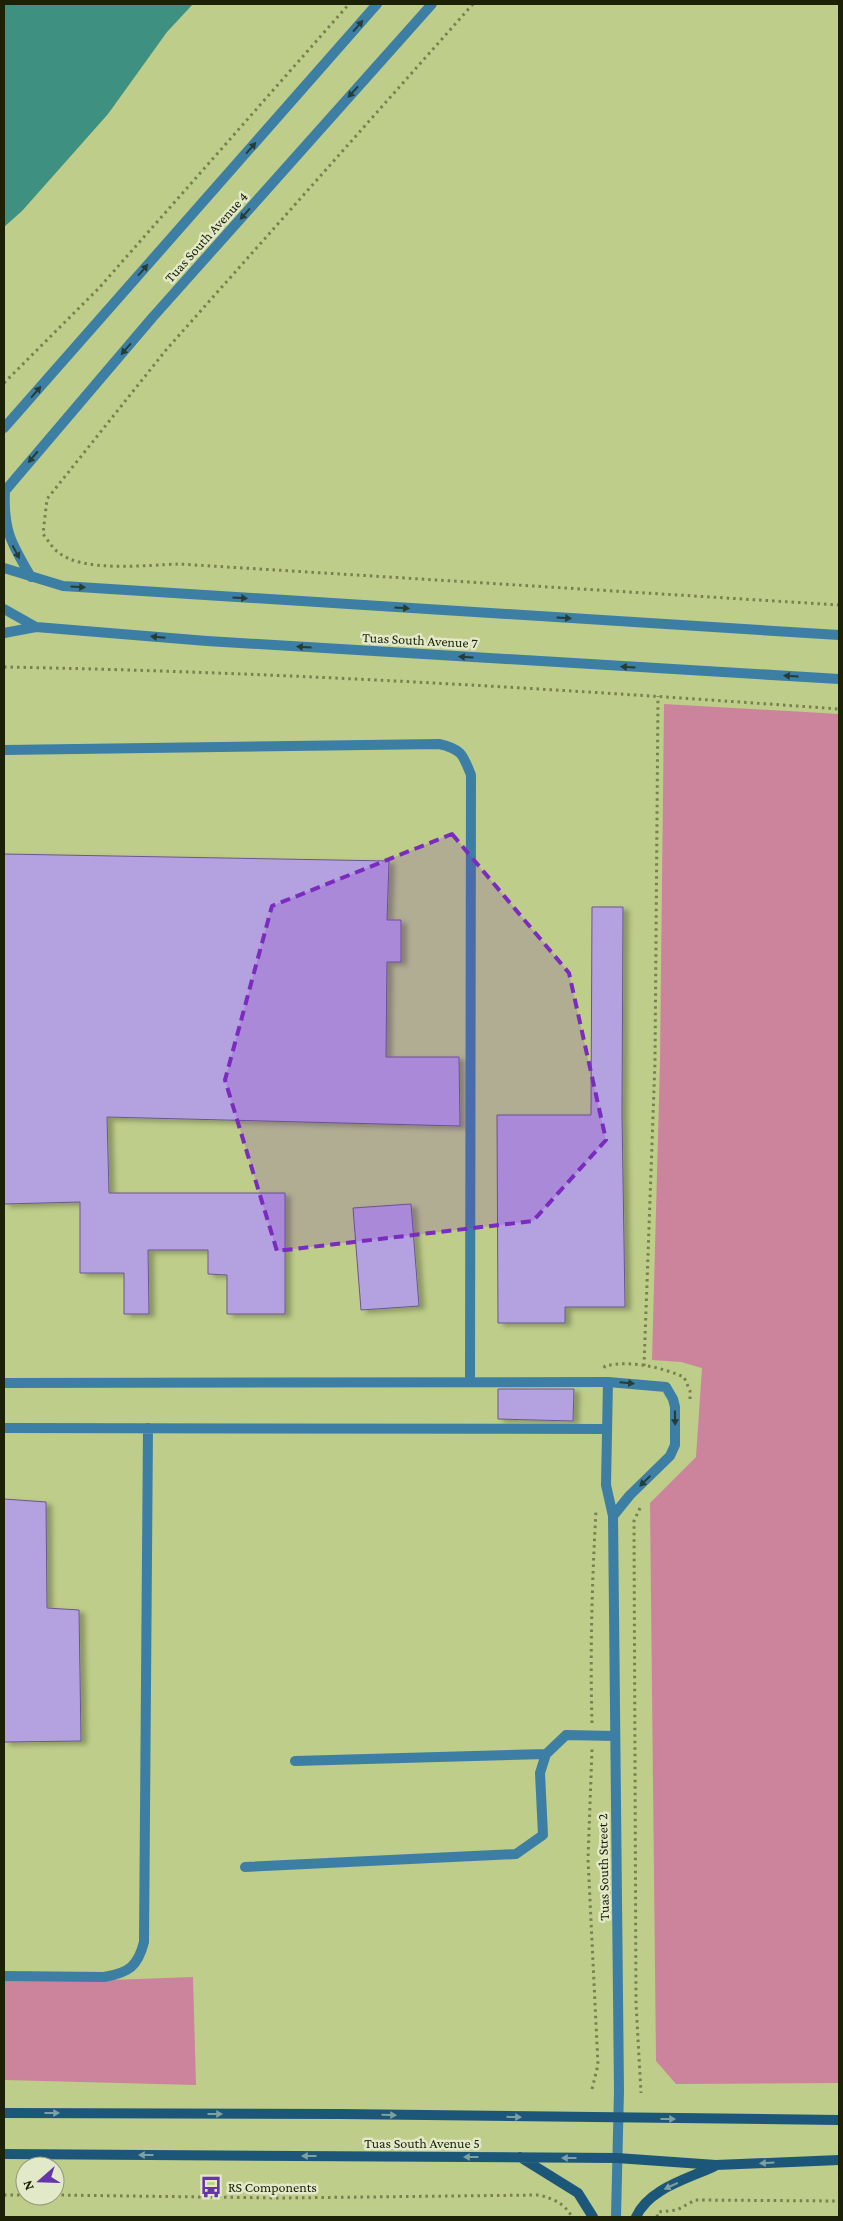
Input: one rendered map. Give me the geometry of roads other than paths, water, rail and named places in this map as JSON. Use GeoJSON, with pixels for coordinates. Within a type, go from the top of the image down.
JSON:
{"type":"FeatureCollection","features":[{"type":"Feature","properties":{"kind":"main road","name":"Tuas South Avenue 5"},"geometry":{"type":"LineString","coordinates":[[4,2113],[340,2114],[839,2120]]}},
{"type":"Feature","properties":{"kind":"main road","name":"Tuas South Avenue 5"},"geometry":{"type":"LineString","coordinates":[[4,2154],[617,2158],[716,2166],[839,2160]]}},
{"type":"Feature","properties":{"kind":"main road"},"geometry":{"type":"LineString","coordinates":[[520,2158],[578,2192],[593,2217]]}},
{"type":"Feature","properties":{"kind":"main road"},"geometry":{"type":"LineString","coordinates":[[636,2217],[640,2208],[652,2196],[716,2166]]}},
{"type":"Feature","properties":{"kind":"street","name":"Tuas South Avenue 4"},"geometry":{"type":"LineString","coordinates":[[4,428],[378,4]]}},
{"type":"Feature","properties":{"kind":"street","name":"Tuas South Avenue 4"},"geometry":{"type":"LineString","coordinates":[[4,491],[152,318],[432,4]]}},
{"type":"Feature","properties":{"kind":"street"},"geometry":{"type":"LineString","coordinates":[[4,491],[6,527],[15,551],[30,577]]}},
{"type":"Feature","properties":{"kind":"street"},"geometry":{"type":"LineString","coordinates":[[4,568],[63,586],[839,635]]}},
{"type":"Feature","properties":{"kind":"street","name":"Tuas South Avenue 7"},"geometry":{"type":"LineString","coordinates":[[4,609],[36,627],[207,641],[839,679]]}},
{"type":"Feature","properties":{"kind":"street"},"geometry":{"type":"LineString","coordinates":[[4,633],[36,627]]}},
{"type":"Feature","properties":{"kind":"street"},"geometry":{"type":"LineString","coordinates":[[4,750],[439,744],[454,748],[464,756],[470,776],[470,1381]]}},
{"type":"Feature","properties":{"kind":"street"},"geometry":{"type":"LineString","coordinates":[[4,1383],[470,1381],[605,1382],[666,1387],[673,1398],[675,1407],[675,1445],[670,1456],[630,1495],[613,1516]]}},
{"type":"Feature","properties":{"kind":"street","name":"Tuas South Street 2"},"geometry":{"type":"LineString","coordinates":[[605,1382],[606,1485],[613,1516],[619,2118],[616,2217]]}},
{"type":"Feature","properties":{"kind":"street"},"geometry":{"type":"LineString","coordinates":[[4,1428],[606,1429]]}},
{"type":"Feature","properties":{"kind":"street"},"geometry":{"type":"LineString","coordinates":[[4,1976],[104,1978],[117,1975],[129,1969],[140,1958],[144,1942],[148,1428]]}},
{"type":"Feature","properties":{"kind":"street"},"geometry":{"type":"LineString","coordinates":[[245,1868],[516,1854],[543,1835],[540,1773],[546,1754],[566,1735],[615,1736]]}},
{"type":"Feature","properties":{"kind":"street"},"geometry":{"type":"LineString","coordinates":[[295,1761],[546,1754]]}},
{"type":"Feature","properties":{"kind":"water"},"geometry":{"type":"Polygon","coordinates":[[[4,4],[193,4],[167,32],[108,114],[22,211],[4,227],[4,4]]]}},
{"type":"Feature","properties":{"kind":"place","name":"RS Components"},"geometry":{"type":"Point","coordinates":[211,2187]}}]}
